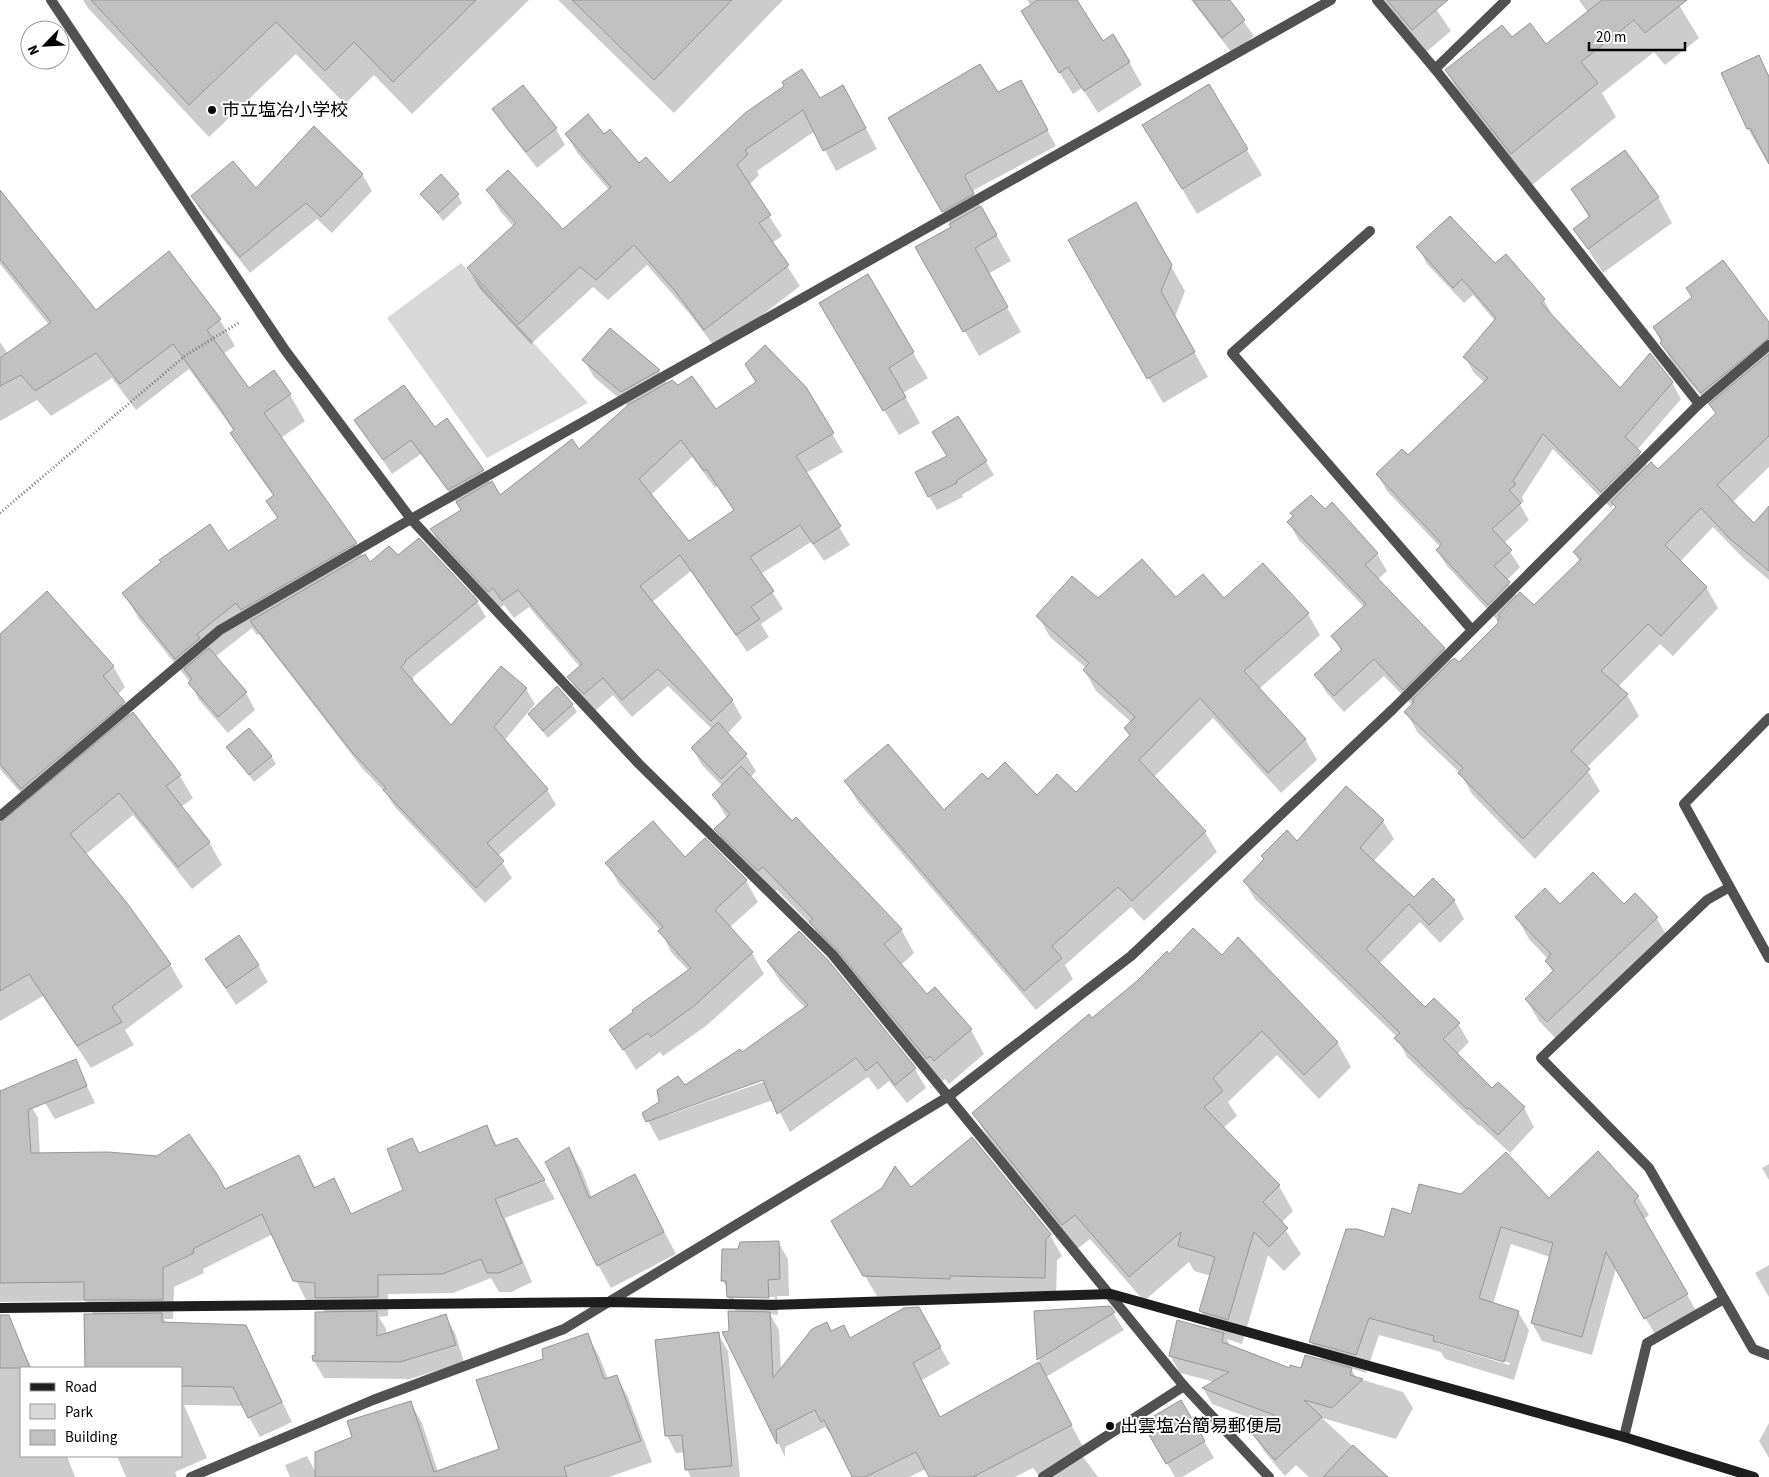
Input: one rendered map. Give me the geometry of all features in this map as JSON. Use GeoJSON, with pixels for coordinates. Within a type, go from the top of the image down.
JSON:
{"type":"FeatureCollection","features":[{"type":"Feature","properties":{"kind":"street"},"geometry":{"type":"LineString","coordinates":[[51,0],[259,311],[341,428],[411,519],[639,764],[832,954],[1111,1294],[1184,1386],[1269,1477]]}},
{"type":"Feature","properties":{"kind":"street"},"geometry":{"type":"LineString","coordinates":[[0,816],[220,630],[411,519],[1331,0]]}},
{"type":"Feature","properties":{"kind":"street"},"geometry":{"type":"LineString","coordinates":[[1377,0],[1435,69],[1699,404]]}},
{"type":"Feature","properties":{"kind":"street"},"geometry":{"type":"LineString","coordinates":[[1435,69],[1506,0]]}},
{"type":"Feature","properties":{"kind":"street"},"geometry":{"type":"LineString","coordinates":[[1370,231],[1232,353],[1472,630]]}},
{"type":"Feature","properties":{"kind":"street"},"geometry":{"type":"LineString","coordinates":[[191,1477],[373,1400],[564,1329],[949,1096],[1131,956],[1393,709],[1699,404],[1769,345]]}},
{"type":"Feature","properties":{"kind":"street"},"geometry":{"type":"LineString","coordinates":[[1769,718],[1684,804],[1728,888],[1769,958]]}},
{"type":"Feature","properties":{"kind":"street"},"geometry":{"type":"LineString","coordinates":[[1728,888],[1707,900],[1541,1058],[1649,1168],[1753,1349],[1769,1355]]}},
{"type":"Feature","properties":{"kind":"street"},"geometry":{"type":"LineString","coordinates":[[0,1308],[606,1302],[772,1305],[1111,1294],[1624,1437],[1754,1477]]}},
{"type":"Feature","properties":{"kind":"street"},"geometry":{"type":"LineString","coordinates":[[1624,1437],[1647,1343],[1724,1299]]}},
{"type":"Feature","properties":{"kind":"street"},"geometry":{"type":"LineString","coordinates":[[1043,1477],[1184,1386]]}},
{"type":"Feature","properties":{"kind":"path"},"geometry":{"type":"LineString","coordinates":[[0,513],[186,355],[259,311]]}},
{"type":"Feature","properties":{"kind":"green space"},"geometry":{"type":"Polygon","coordinates":[[[461,263],[588,403],[487,458],[387,318],[461,263]]]}},
{"type":"Feature","properties":{"kind":"building"},"geometry":{"type":"Polygon","coordinates":[[[91,0],[476,0],[393,82],[354,42],[325,71],[276,22],[189,105],[91,0]]]}},
{"type":"Feature","properties":{"kind":"building"},"geometry":{"type":"Polygon","coordinates":[[[572,0],[732,0],[654,80],[572,0]]]}},
{"type":"Feature","properties":{"kind":"building"},"geometry":{"type":"Polygon","coordinates":[[[1038,0],[1077,0],[1103,41],[1113,34],[1130,62],[1084,91],[1068,67],[1059,73],[1021,11],[1038,0]]]}},
{"type":"Feature","properties":{"kind":"building"},"geometry":{"type":"Polygon","coordinates":[[[1193,0],[1230,0],[1245,20],[1222,38],[1193,0]]]}},
{"type":"Feature","properties":{"kind":"building"},"geometry":{"type":"Polygon","coordinates":[[[1387,0],[1448,0],[1412,30],[1387,0]]]}},
{"type":"Feature","properties":{"kind":"building"},"geometry":{"type":"Polygon","coordinates":[[[1602,0],[1687,0],[1645,33],[1634,20],[1581,62],[1598,83],[1511,154],[1445,70],[1502,25],[1512,37],[1530,23],[1546,44],[1602,0]]]}},
{"type":"Feature","properties":{"kind":"building"},"geometry":{"type":"Polygon","coordinates":[[[1759,55],[1769,77],[1769,164],[1750,128],[1747,129],[1721,73],[1759,55]]]}},
{"type":"Feature","properties":{"kind":"building"},"geometry":{"type":"Polygon","coordinates":[[[980,64],[998,92],[1021,80],[1048,130],[966,174],[965,177],[974,194],[942,212],[888,118],[980,64]]]}},
{"type":"Feature","properties":{"kind":"building"},"geometry":{"type":"Polygon","coordinates":[[[802,69],[820,98],[843,85],[866,128],[823,151],[803,110],[745,150],[748,154],[737,165],[771,215],[759,223],[789,265],[704,330],[676,292],[634,245],[596,280],[580,267],[519,324],[467,268],[516,223],[486,190],[508,170],[563,229],[611,187],[565,134],[588,114],[604,134],[610,129],[639,163],[646,157],[670,183],[745,113],[784,86],[782,82],[802,69]]]}},
{"type":"Feature","properties":{"kind":"building"},"geometry":{"type":"Polygon","coordinates":[[[1209,84],[1248,149],[1182,189],[1142,125],[1209,84]]]}},
{"type":"Feature","properties":{"kind":"building"},"geometry":{"type":"Polygon","coordinates":[[[523,85],[557,128],[526,152],[492,109],[523,85]]]}},
{"type":"Feature","properties":{"kind":"building"},"geometry":{"type":"Polygon","coordinates":[[[314,126],[363,174],[321,217],[306,203],[240,257],[191,196],[233,161],[256,188],[314,126]]]}},
{"type":"Feature","properties":{"kind":"building"},"geometry":{"type":"Polygon","coordinates":[[[1625,150],[1659,197],[1588,249],[1573,229],[1590,216],[1571,189],[1625,150]]]}},
{"type":"Feature","properties":{"kind":"building"},"geometry":{"type":"Polygon","coordinates":[[[441,174],[459,194],[438,213],[420,194],[441,174]]]}},
{"type":"Feature","properties":{"kind":"building"},"geometry":{"type":"Polygon","coordinates":[[[0,190],[96,310],[169,251],[221,319],[207,330],[249,388],[274,370],[291,394],[264,413],[357,543],[241,610],[236,603],[197,634],[200,638],[175,659],[122,593],[161,562],[159,560],[210,524],[228,551],[278,518],[266,501],[274,495],[230,433],[234,430],[220,408],[173,344],[120,384],[96,353],[35,391],[21,375],[0,386],[0,358],[51,322],[0,259],[0,190]]]}},
{"type":"Feature","properties":{"kind":"building"},"geometry":{"type":"Polygon","coordinates":[[[1136,202],[1172,265],[1161,291],[1195,352],[1147,379],[1068,240],[1136,202]]]}},
{"type":"Feature","properties":{"kind":"building"},"geometry":{"type":"Polygon","coordinates":[[[981,206],[997,235],[975,248],[1008,307],[963,332],[915,247],[951,227],[949,224],[981,206]]]}},
{"type":"Feature","properties":{"kind":"building"},"geometry":{"type":"Polygon","coordinates":[[[1450,216],[1495,263],[1506,254],[1545,299],[1541,303],[1620,388],[1650,353],[1673,382],[1625,437],[1641,452],[1601,492],[1543,434],[1513,481],[1516,484],[1509,490],[1521,503],[1492,529],[1512,550],[1494,566],[1510,582],[1488,605],[1436,550],[1442,544],[1376,474],[1402,449],[1408,455],[1488,378],[1463,357],[1496,318],[1462,279],[1453,288],[1416,247],[1450,216]]]}},
{"type":"Feature","properties":{"kind":"building"},"geometry":{"type":"Polygon","coordinates":[[[1723,260],[1769,322],[1769,338],[1701,393],[1660,343],[1662,340],[1653,327],[1692,297],[1686,288],[1723,260]]]}},
{"type":"Feature","properties":{"kind":"building"},"geometry":{"type":"Polygon","coordinates":[[[868,274],[914,352],[889,368],[906,397],[883,411],[819,303],[868,274]]]}},
{"type":"Feature","properties":{"kind":"building"},"geometry":{"type":"Polygon","coordinates":[[[610,328],[660,370],[621,392],[582,360],[610,328]]]}},
{"type":"Feature","properties":{"kind":"building"},"geometry":{"type":"Polygon","coordinates":[[[765,345],[806,387],[834,433],[796,456],[841,526],[813,544],[800,525],[750,557],[774,591],[751,607],[760,619],[736,635],[680,555],[640,586],[733,700],[711,721],[658,669],[622,700],[603,678],[584,694],[567,677],[582,664],[518,590],[502,601],[493,588],[488,592],[430,529],[461,510],[456,502],[492,481],[500,495],[572,439],[579,449],[628,405],[672,380],[678,385],[692,376],[716,409],[756,382],[745,364],[765,345]],[[681,440],[639,479],[689,541],[734,510],[706,469],[704,471],[681,440]]]}},
{"type":"Feature","properties":{"kind":"building"},"geometry":{"type":"Polygon","coordinates":[[[1769,354],[1769,436],[1717,485],[1754,523],[1769,506],[1769,571],[1729,538],[1701,508],[1665,545],[1707,587],[1661,636],[1648,624],[1601,671],[1628,694],[1571,751],[1590,769],[1523,839],[1458,773],[1463,768],[1404,712],[1414,702],[1412,700],[1454,658],[1459,662],[1499,622],[1497,620],[1500,617],[1498,615],[1520,592],[1534,605],[1581,559],[1573,552],[1616,507],[1611,502],[1651,462],[1658,469],[1716,413],[1709,404],[1769,354]]]}},
{"type":"Feature","properties":{"kind":"building"},"geometry":{"type":"Polygon","coordinates":[[[404,385],[435,427],[447,418],[484,470],[448,490],[411,440],[383,460],[354,420],[404,385]]]}},
{"type":"Feature","properties":{"kind":"building"},"geometry":{"type":"Polygon","coordinates":[[[958,416],[987,461],[956,481],[957,483],[928,497],[915,472],[947,456],[932,432],[958,416]]]}},
{"type":"Feature","properties":{"kind":"building"},"geometry":{"type":"Polygon","coordinates":[[[1311,495],[1325,509],[1332,502],[1378,553],[1365,565],[1445,648],[1403,690],[1374,659],[1334,696],[1314,675],[1342,649],[1331,636],[1366,604],[1287,522],[1293,516],[1290,513],[1311,495]]]}},
{"type":"Feature","properties":{"kind":"building"},"geometry":{"type":"Polygon","coordinates":[[[419,538],[478,601],[405,661],[401,667],[451,725],[501,666],[527,688],[494,727],[548,789],[487,843],[504,861],[476,888],[383,790],[386,788],[352,752],[250,621],[365,554],[370,562],[389,546],[398,555],[419,538]]]}},
{"type":"Feature","properties":{"kind":"building"},"geometry":{"type":"Polygon","coordinates":[[[1142,559],[1176,597],[1203,574],[1224,598],[1263,563],[1309,613],[1244,671],[1306,739],[1268,773],[1200,698],[1139,760],[1206,831],[1132,901],[1118,887],[1052,946],[1062,958],[1024,991],[844,781],[888,744],[944,810],[982,773],[988,779],[1005,762],[1037,795],[1057,774],[1076,792],[1130,735],[1124,728],[1135,717],[1083,670],[1089,663],[1036,616],[1072,576],[1098,598],[1142,559]]]}},
{"type":"Feature","properties":{"kind":"building"},"geometry":{"type":"Polygon","coordinates":[[[47,591],[114,666],[103,676],[125,702],[21,789],[0,764],[0,634],[47,591]]]}},
{"type":"Feature","properties":{"kind":"building"},"geometry":{"type":"Polygon","coordinates":[[[209,648],[247,692],[218,717],[188,683],[192,679],[184,669],[209,648]]]}},
{"type":"Feature","properties":{"kind":"building"},"geometry":{"type":"Polygon","coordinates":[[[557,686],[573,704],[543,731],[528,714],[557,686]]]}},
{"type":"Feature","properties":{"kind":"building"},"geometry":{"type":"Polygon","coordinates":[[[133,712],[181,775],[166,786],[210,842],[178,867],[119,793],[70,834],[127,903],[171,964],[112,1007],[122,1022],[77,1046],[29,974],[0,991],[0,823],[133,712]]]}},
{"type":"Feature","properties":{"kind":"building"},"geometry":{"type":"Polygon","coordinates":[[[718,722],[747,754],[721,779],[691,748],[718,722]]]}},
{"type":"Feature","properties":{"kind":"building"},"geometry":{"type":"Polygon","coordinates":[[[249,728],[272,756],[249,775],[226,747],[249,728]]]}},
{"type":"Feature","properties":{"kind":"building"},"geometry":{"type":"Polygon","coordinates":[[[741,766],[792,821],[796,817],[902,929],[884,944],[927,994],[935,987],[972,1029],[934,1061],[930,1056],[927,1059],[837,950],[809,922],[813,919],[763,867],[758,871],[714,829],[730,814],[712,795],[741,766]]]}},
{"type":"Feature","properties":{"kind":"building"},"geometry":{"type":"Polygon","coordinates":[[[1346,786],[1384,820],[1360,848],[1414,897],[1433,878],[1455,900],[1429,925],[1409,904],[1366,949],[1425,1007],[1434,998],[1460,1023],[1443,1039],[1492,1088],[1498,1082],[1525,1107],[1498,1135],[1469,1108],[1467,1109],[1394,1038],[1400,1033],[1243,881],[1264,859],[1261,856],[1287,830],[1297,841],[1346,786]]]}},
{"type":"Feature","properties":{"kind":"building"},"geometry":{"type":"Polygon","coordinates":[[[653,821],[685,857],[705,838],[747,880],[715,910],[753,952],[694,1006],[651,1037],[648,1033],[623,1050],[609,1030],[633,1012],[632,1010],[691,968],[658,931],[663,927],[605,863],[653,821]]]}},
{"type":"Feature","properties":{"kind":"building"},"geometry":{"type":"Polygon","coordinates":[[[1593,872],[1624,904],[1635,893],[1658,917],[1547,1022],[1525,999],[1554,970],[1545,961],[1551,954],[1515,917],[1545,888],[1560,904],[1593,872]]]}},
{"type":"Feature","properties":{"kind":"building"},"geometry":{"type":"Polygon","coordinates":[[[1193,928],[1222,955],[1238,937],[1338,1042],[1304,1075],[1262,1031],[1213,1078],[1223,1091],[1204,1107],[1280,1185],[1263,1202],[1288,1228],[1269,1247],[1254,1232],[1228,1320],[1199,1311],[1215,1257],[1178,1246],[1181,1232],[1129,1277],[1075,1215],[1062,1225],[972,1113],[1089,1014],[1092,1018],[1137,981],[1167,951],[1169,954],[1193,928]]]}},
{"type":"Feature","properties":{"kind":"building"},"geometry":{"type":"Polygon","coordinates":[[[799,931],[827,959],[916,1068],[895,1085],[877,1062],[866,1071],[856,1058],[777,1114],[763,1080],[646,1122],[642,1113],[659,1102],[657,1090],[678,1076],[685,1085],[740,1049],[742,1052],[808,1005],[767,961],[799,931]]]}},
{"type":"Feature","properties":{"kind":"building"},"geometry":{"type":"Polygon","coordinates":[[[239,935],[259,965],[226,988],[205,959],[239,935]]]}},
{"type":"Feature","properties":{"kind":"building"},"geometry":{"type":"Polygon","coordinates":[[[76,1059],[87,1086],[28,1110],[31,1153],[108,1152],[157,1156],[189,1134],[217,1174],[225,1189],[299,1155],[314,1188],[334,1178],[351,1214],[403,1190],[387,1149],[412,1138],[419,1153],[487,1125],[495,1146],[517,1138],[545,1180],[495,1199],[522,1263],[499,1273],[487,1273],[481,1259],[442,1274],[378,1275],[378,1297],[315,1298],[315,1283],[293,1281],[262,1214],[193,1249],[194,1253],[163,1268],[163,1300],[84,1300],[84,1282],[0,1283],[0,1091],[76,1059]]]}},
{"type":"Feature","properties":{"kind":"building"},"geometry":{"type":"Polygon","coordinates":[[[972,1137],[1051,1234],[1046,1239],[1045,1278],[950,1276],[950,1279],[863,1276],[831,1221],[882,1188],[895,1166],[911,1187],[972,1137]]]}},
{"type":"Feature","properties":{"kind":"building"},"geometry":{"type":"Polygon","coordinates":[[[569,1147],[589,1198],[635,1174],[664,1232],[597,1266],[545,1162],[569,1147]]]}},
{"type":"Feature","properties":{"kind":"building"},"geometry":{"type":"Polygon","coordinates":[[[1598,1151],[1639,1196],[1634,1201],[1688,1294],[1644,1319],[1606,1252],[1582,1337],[1531,1323],[1553,1243],[1501,1227],[1479,1298],[1519,1311],[1504,1362],[1433,1341],[1434,1336],[1369,1318],[1356,1355],[1309,1342],[1346,1229],[1357,1229],[1384,1237],[1392,1208],[1411,1214],[1419,1184],[1461,1194],[1506,1152],[1549,1198],[1598,1151]]]}},
{"type":"Feature","properties":{"kind":"building"},"geometry":{"type":"Polygon","coordinates":[[[779,1241],[780,1279],[768,1280],[769,1298],[727,1297],[726,1281],[721,1281],[722,1249],[738,1249],[740,1242],[779,1241]]]}},
{"type":"Feature","properties":{"kind":"building"},"geometry":{"type":"Polygon","coordinates":[[[1110,1306],[1115,1312],[1037,1360],[1034,1311],[1110,1306]]]}},
{"type":"Feature","properties":{"kind":"building"},"geometry":{"type":"Polygon","coordinates":[[[919,1307],[941,1347],[913,1363],[940,1417],[1039,1362],[1072,1425],[973,1477],[929,1477],[916,1452],[865,1477],[852,1477],[824,1420],[821,1422],[815,1410],[776,1430],[777,1444],[722,1332],[729,1331],[728,1311],[770,1312],[773,1378],[812,1329],[827,1322],[831,1331],[844,1325],[850,1338],[904,1308],[919,1307]]]}},
{"type":"Feature","properties":{"kind":"building"},"geometry":{"type":"Polygon","coordinates":[[[377,1311],[377,1336],[446,1314],[456,1345],[400,1362],[313,1361],[312,1356],[315,1355],[315,1312],[377,1311]]]}},
{"type":"Feature","properties":{"kind":"building"},"geometry":{"type":"Polygon","coordinates":[[[162,1313],[162,1322],[246,1325],[282,1402],[248,1418],[233,1387],[182,1386],[182,1367],[85,1367],[84,1314],[162,1313]]]}},
{"type":"Feature","properties":{"kind":"building"},"geometry":{"type":"Polygon","coordinates":[[[0,1315],[9,1315],[30,1367],[0,1368],[0,1315]]]}},
{"type":"Feature","properties":{"kind":"building"},"geometry":{"type":"Polygon","coordinates":[[[1177,1320],[1224,1333],[1222,1342],[1290,1368],[1290,1365],[1301,1368],[1305,1355],[1352,1368],[1350,1375],[1363,1379],[1332,1408],[1304,1400],[1322,1417],[1275,1460],[1253,1435],[1274,1415],[1202,1388],[1229,1372],[1169,1356],[1177,1320]]]}},
{"type":"Feature","properties":{"kind":"building"},"geometry":{"type":"Polygon","coordinates":[[[719,1332],[732,1466],[685,1470],[682,1435],[665,1436],[655,1340],[719,1332]]]}},
{"type":"Feature","properties":{"kind":"building"},"geometry":{"type":"Polygon","coordinates":[[[588,1333],[604,1379],[617,1375],[641,1441],[564,1467],[567,1477],[315,1477],[315,1452],[352,1437],[347,1421],[411,1401],[434,1472],[499,1449],[476,1380],[543,1359],[542,1349],[588,1333]]]}},
{"type":"Feature","properties":{"kind":"building"},"geometry":{"type":"Polygon","coordinates":[[[1181,1400],[1205,1441],[1166,1464],[1142,1423],[1181,1400]]]}},
{"type":"Feature","properties":{"kind":"building"},"geometry":{"type":"Polygon","coordinates":[[[1353,1445],[1388,1477],[1323,1477],[1353,1445]]]}},
{"type":"Feature","properties":{"kind":"place","name":"市立塩冶小学校"},"geometry":{"type":"Point","coordinates":[212,110]}},
{"type":"Feature","properties":{"kind":"place","name":"出雲塩冶簡易郵便局"},"geometry":{"type":"Point","coordinates":[1110,1426]}}]}
